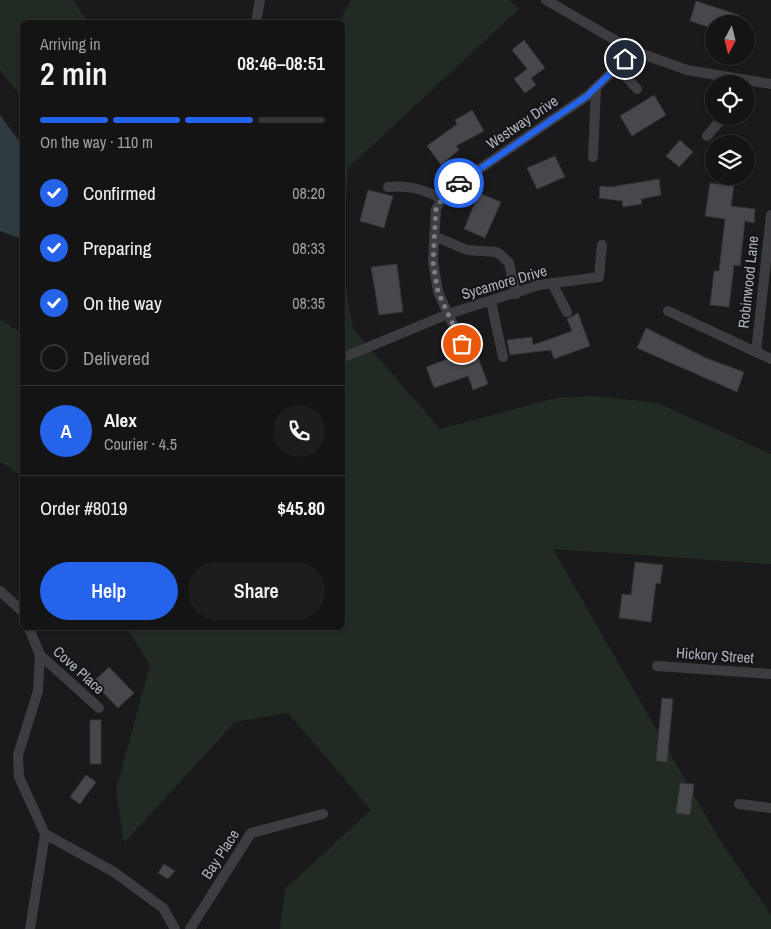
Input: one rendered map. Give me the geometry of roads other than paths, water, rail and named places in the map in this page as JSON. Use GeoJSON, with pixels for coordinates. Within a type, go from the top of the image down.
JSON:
{"type":"FeatureCollection","features":[{"type":"Feature","properties":{"kind":"street"},"geometry":{"type":"LineString","coordinates":[[256,20],[260,0]]}},
{"type":"Feature","properties":{"kind":"street"},"geometry":{"type":"LineString","coordinates":[[546,0],[634,50],[687,70],[707,75]]}},
{"type":"Feature","properties":{"kind":"street","name":"Westway Drive"},"geometry":{"type":"LineString","coordinates":[[442,199],[447,191],[587,96],[634,50]]}},
{"type":"Feature","properties":{"kind":"street"},"geometry":{"type":"LineString","coordinates":[[617,67],[638,89]]}},
{"type":"Feature","properties":{"kind":"street"},"geometry":{"type":"LineString","coordinates":[[755,83],[771,84]]}},
{"type":"Feature","properties":{"kind":"street"},"geometry":{"type":"LineString","coordinates":[[593,157],[596,88]]}},
{"type":"Feature","properties":{"kind":"street"},"geometry":{"type":"LineString","coordinates":[[708,135],[716,125]]}},
{"type":"Feature","properties":{"kind":"street"},"geometry":{"type":"LineString","coordinates":[[388,187],[408,186],[428,192],[442,199],[436,209],[433,262],[438,292],[462,344]]}},
{"type":"Feature","properties":{"kind":"street","name":"Robinwood Lane"},"geometry":{"type":"LineString","coordinates":[[756,352],[771,215]]}},
{"type":"Feature","properties":{"kind":"street"},"geometry":{"type":"LineString","coordinates":[[434,236],[467,250],[496,252],[502,256],[509,263],[516,294]]}},
{"type":"Feature","properties":{"kind":"street","name":"Sycamore Drive"},"geometry":{"type":"LineString","coordinates":[[448,314],[552,283],[599,277],[602,245]]}},
{"type":"Feature","properties":{"kind":"street"},"geometry":{"type":"LineString","coordinates":[[552,283],[567,312]]}},
{"type":"Feature","properties":{"kind":"street"},"geometry":{"type":"LineString","coordinates":[[492,302],[503,357]]}},
{"type":"Feature","properties":{"kind":"street"},"geometry":{"type":"LineString","coordinates":[[668,311],[771,359]]}},
{"type":"Feature","properties":{"kind":"street"},"geometry":{"type":"LineString","coordinates":[[345,357],[448,314]]}},
{"type":"Feature","properties":{"kind":"street"},"geometry":{"type":"LineString","coordinates":[[0,591],[20,609]]}},
{"type":"Feature","properties":{"kind":"street"},"geometry":{"type":"LineString","coordinates":[[30,630],[40,655],[38,691],[18,755],[19,777],[45,834],[30,929]]}},
{"type":"Feature","properties":{"kind":"street","name":"Cove Place"},"geometry":{"type":"LineString","coordinates":[[40,655],[99,708]]}},
{"type":"Feature","properties":{"kind":"street","name":"Hickory Street"},"geometry":{"type":"LineString","coordinates":[[657,666],[771,674]]}},
{"type":"Feature","properties":{"kind":"street"},"geometry":{"type":"LineString","coordinates":[[740,804],[771,808]]}},
{"type":"Feature","properties":{"kind":"street","name":"Bay Place"},"geometry":{"type":"LineString","coordinates":[[190,929],[251,833],[323,814]]}},
{"type":"Feature","properties":{"kind":"street"},"geometry":{"type":"LineString","coordinates":[[45,834],[114,872],[163,908],[175,929]]}}]}
